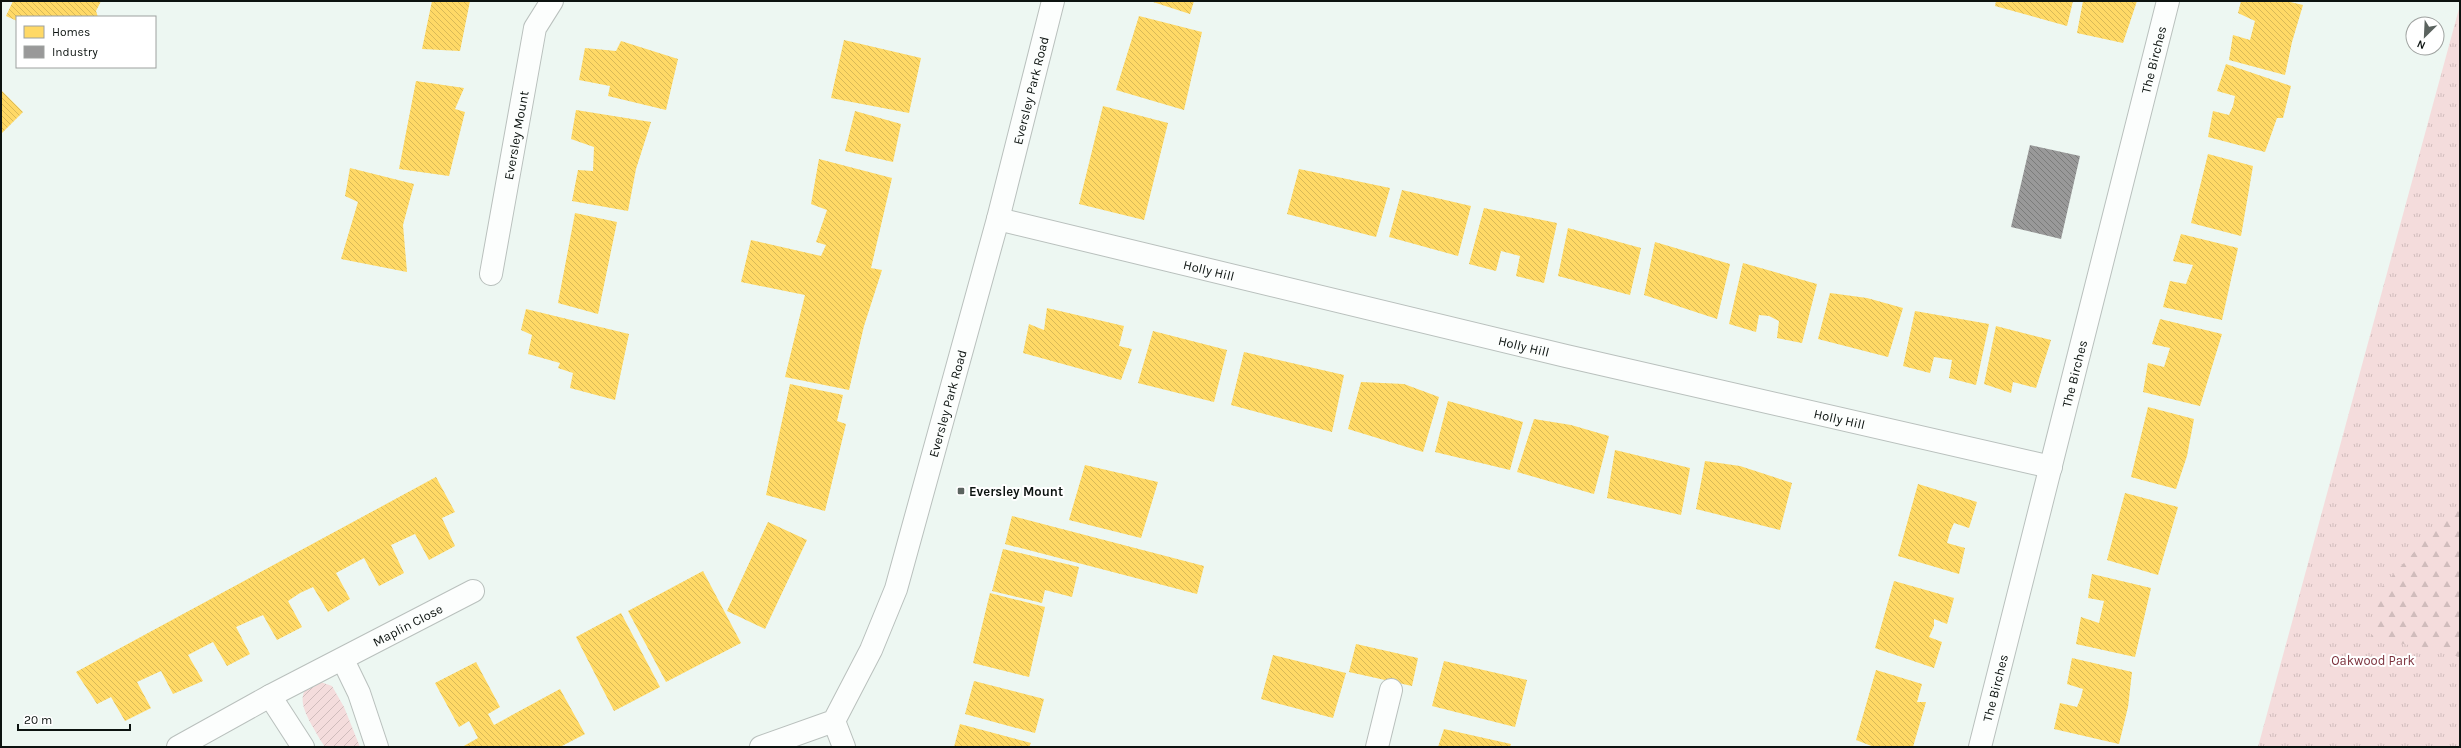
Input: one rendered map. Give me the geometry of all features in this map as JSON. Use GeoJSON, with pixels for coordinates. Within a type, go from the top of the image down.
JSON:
{"type":"FeatureCollection","features":[{"type":"Feature","properties":{"kind":"street","name":"Eversley Mount"},"geometry":{"type":"LineString","coordinates":[[490,274],[535,28],[552,1]]}},
{"type":"Feature","properties":{"kind":"street","name":"Eversley Park Road"},"geometry":{"type":"LineString","coordinates":[[834,721],[871,650],[896,589],[998,219],[1053,1]]}},
{"type":"Feature","properties":{"kind":"street","name":"The Birches"},"geometry":{"type":"LineString","coordinates":[[1980,747],[2168,1]]}},
{"type":"Feature","properties":{"kind":"street","name":"Holly Hill"},"geometry":{"type":"LineString","coordinates":[[998,219],[1566,356],[2050,467]]}},
{"type":"Feature","properties":{"kind":"street","name":"Maplin Close"},"geometry":{"type":"LineString","coordinates":[[178,747],[270,696],[343,660],[473,591]]}},
{"type":"Feature","properties":{"kind":"street"},"geometry":{"type":"LineString","coordinates":[[343,660],[359,693],[377,747]]}},
{"type":"Feature","properties":{"kind":"street"},"geometry":{"type":"LineString","coordinates":[[1377,747],[1391,690]]}},
{"type":"Feature","properties":{"kind":"street"},"geometry":{"type":"LineString","coordinates":[[270,696],[303,747]]}},
{"type":"Feature","properties":{"kind":"street"},"geometry":{"type":"LineString","coordinates":[[761,747],[834,721],[844,747]]}},
{"type":"Feature","properties":{"kind":"green space","name":"Oakwood Park"},"geometry":{"type":"Polygon","coordinates":[[[2460,5],[2460,747],[2258,747],[2460,5]]]}},
{"type":"Feature","properties":{"kind":"green space"},"geometry":{"type":"Polygon","coordinates":[[[2460,502],[2460,658],[2443,650],[2371,639],[2380,589],[2460,502]]]}},
{"type":"Feature","properties":{"kind":"green space"},"geometry":{"type":"Polygon","coordinates":[[[318,681],[332,686],[344,707],[360,747],[325,747],[321,741],[307,717],[303,700],[304,692],[309,686],[318,681]]]}},
{"type":"Feature","properties":{"kind":"building: Homes"},"geometry":{"type":"Polygon","coordinates":[[[13,1],[101,1],[96,11],[98,16],[16,16],[16,21],[6,16],[13,1]]]}},
{"type":"Feature","properties":{"kind":"building: Homes"},"geometry":{"type":"Polygon","coordinates":[[[432,1],[470,1],[460,51],[422,49],[432,1]]]}},
{"type":"Feature","properties":{"kind":"building: Homes"},"geometry":{"type":"Polygon","coordinates":[[[1150,1],[1194,1],[1190,14],[1150,1]]]}},
{"type":"Feature","properties":{"kind":"building: Homes"},"geometry":{"type":"Polygon","coordinates":[[[1996,1],[2073,1],[2067,26],[1995,6],[1996,1]]]}},
{"type":"Feature","properties":{"kind":"building: Homes"},"geometry":{"type":"Polygon","coordinates":[[[2083,1],[2137,1],[2123,43],[2077,33],[2083,1]]]}},
{"type":"Feature","properties":{"kind":"building: Homes"},"geometry":{"type":"Polygon","coordinates":[[[2241,1],[2286,1],[2303,5],[2292,42],[2285,75],[2229,60],[2233,35],[2250,40],[2255,21],[2238,13],[2241,1]]]}},
{"type":"Feature","properties":{"kind":"building: Homes"},"geometry":{"type":"Polygon","coordinates":[[[1139,16],[1202,32],[1184,110],[1116,90],[1139,16]]]}},
{"type":"Feature","properties":{"kind":"building: Homes"},"geometry":{"type":"Polygon","coordinates":[[[844,40],[921,58],[909,113],[831,98],[844,40]]]}},
{"type":"Feature","properties":{"kind":"building: Homes"},"geometry":{"type":"Polygon","coordinates":[[[621,41],[678,59],[666,110],[608,96],[610,86],[579,80],[585,48],[616,51],[621,41]]]}},
{"type":"Feature","properties":{"kind":"building: Homes"},"geometry":{"type":"Polygon","coordinates":[[[2226,64],[2291,86],[2283,118],[2277,118],[2265,152],[2208,137],[2213,111],[2229,115],[2233,106],[2235,96],[2217,91],[2226,64]]]}},
{"type":"Feature","properties":{"kind":"building: Homes"},"geometry":{"type":"Polygon","coordinates":[[[416,81],[464,88],[455,109],[465,112],[449,176],[399,169],[416,81]]]}},
{"type":"Feature","properties":{"kind":"building: Homes"},"geometry":{"type":"Polygon","coordinates":[[[1,90],[23,112],[1,134],[1,90]]]}},
{"type":"Feature","properties":{"kind":"building: Homes"},"geometry":{"type":"Polygon","coordinates":[[[1103,106],[1168,123],[1144,220],[1079,204],[1103,106]]]}},
{"type":"Feature","properties":{"kind":"building: Homes"},"geometry":{"type":"Polygon","coordinates":[[[576,110],[651,122],[636,169],[628,211],[572,201],[578,170],[593,171],[594,147],[571,139],[576,110]]]}},
{"type":"Feature","properties":{"kind":"building: Homes"},"geometry":{"type":"Polygon","coordinates":[[[855,111],[901,124],[893,162],[845,151],[855,111]]]}},
{"type":"Feature","properties":{"kind":"building: Homes"},"geometry":{"type":"Polygon","coordinates":[[[2208,154],[2253,166],[2241,236],[2191,223],[2208,154]]]}},
{"type":"Feature","properties":{"kind":"building: Homes"},"geometry":{"type":"Polygon","coordinates":[[[819,159],[892,178],[871,268],[882,270],[864,326],[849,390],[785,377],[805,295],[741,282],[751,240],[821,256],[826,245],[816,242],[827,210],[811,204],[819,159]]]}},
{"type":"Feature","properties":{"kind":"building: Homes"},"geometry":{"type":"Polygon","coordinates":[[[350,168],[414,184],[403,225],[407,272],[341,259],[358,202],[345,196],[350,168]]]}},
{"type":"Feature","properties":{"kind":"building: Homes"},"geometry":{"type":"Polygon","coordinates":[[[1299,169],[1390,188],[1376,237],[1287,214],[1299,169]]]}},
{"type":"Feature","properties":{"kind":"building: Homes"},"geometry":{"type":"Polygon","coordinates":[[[1402,190],[1471,206],[1458,256],[1389,237],[1402,190]]]}},
{"type":"Feature","properties":{"kind":"building: Homes"},"geometry":{"type":"Polygon","coordinates":[[[1484,208],[1557,223],[1544,283],[1516,276],[1520,256],[1501,251],[1496,271],[1469,264],[1484,208]]]}},
{"type":"Feature","properties":{"kind":"building: Homes"},"geometry":{"type":"Polygon","coordinates":[[[575,213],[617,222],[598,314],[558,303],[575,213]]]}},
{"type":"Feature","properties":{"kind":"building: Homes"},"geometry":{"type":"Polygon","coordinates":[[[1568,228],[1641,248],[1630,295],[1558,276],[1568,228]]]}},
{"type":"Feature","properties":{"kind":"building: Homes"},"geometry":{"type":"Polygon","coordinates":[[[2181,234],[2238,248],[2222,320],[2163,307],[2170,281],[2186,284],[2193,265],[2173,261],[2181,234]]]}},
{"type":"Feature","properties":{"kind":"building: Homes"},"geometry":{"type":"Polygon","coordinates":[[[1655,242],[1730,264],[1717,319],[1644,295],[1655,242]]]}},
{"type":"Feature","properties":{"kind":"building: Homes"},"geometry":{"type":"Polygon","coordinates":[[[1743,263],[1817,284],[1802,343],[1777,338],[1779,321],[1769,316],[1759,315],[1756,332],[1729,324],[1743,263]]]}},
{"type":"Feature","properties":{"kind":"building: Homes"},"geometry":{"type":"Polygon","coordinates":[[[1830,293],[1867,298],[1903,308],[1888,357],[1818,339],[1830,293]]]}},
{"type":"Feature","properties":{"kind":"building: Homes"},"geometry":{"type":"Polygon","coordinates":[[[1047,308],[1124,326],[1119,346],[1132,349],[1121,380],[1023,353],[1029,324],[1044,330],[1047,308]]]}},
{"type":"Feature","properties":{"kind":"building: Homes"},"geometry":{"type":"Polygon","coordinates":[[[526,309],[629,334],[615,400],[570,388],[573,373],[558,368],[560,363],[528,354],[532,335],[521,330],[526,309]]]}},
{"type":"Feature","properties":{"kind":"building: Homes"},"geometry":{"type":"Polygon","coordinates":[[[1915,311],[1989,324],[1976,385],[1949,378],[1952,360],[1934,357],[1930,373],[1903,366],[1915,311]]]}},
{"type":"Feature","properties":{"kind":"building: Homes"},"geometry":{"type":"Polygon","coordinates":[[[2160,319],[2222,334],[2200,406],[2143,392],[2148,363],[2164,367],[2170,348],[2152,344],[2160,319]]]}},
{"type":"Feature","properties":{"kind":"building: Homes"},"geometry":{"type":"Polygon","coordinates":[[[1996,326],[2051,340],[2036,388],[2013,382],[2011,393],[1984,384],[1996,326]]]}},
{"type":"Feature","properties":{"kind":"building: Homes"},"geometry":{"type":"Polygon","coordinates":[[[1153,331],[1227,350],[1214,402],[1138,383],[1153,331]]]}},
{"type":"Feature","properties":{"kind":"building: Homes"},"geometry":{"type":"Polygon","coordinates":[[[1244,352],[1344,375],[1332,432],[1231,405],[1244,352]]]}},
{"type":"Feature","properties":{"kind":"building: Homes"},"geometry":{"type":"Polygon","coordinates":[[[1361,382],[1404,384],[1439,397],[1423,452],[1348,429],[1361,382]]]}},
{"type":"Feature","properties":{"kind":"building: Homes"},"geometry":{"type":"Polygon","coordinates":[[[790,384],[843,395],[837,421],[846,424],[825,511],[766,495],[790,384]]]}},
{"type":"Feature","properties":{"kind":"building: Homes"},"geometry":{"type":"Polygon","coordinates":[[[1448,401],[1523,422],[1510,470],[1435,452],[1448,401]]]}},
{"type":"Feature","properties":{"kind":"building: Homes"},"geometry":{"type":"Polygon","coordinates":[[[2148,407],[2194,419],[2187,456],[2176,489],[2131,477],[2148,407]]]}},
{"type":"Feature","properties":{"kind":"building: Homes"},"geometry":{"type":"Polygon","coordinates":[[[1534,419],[1571,425],[1609,436],[1594,494],[1517,472],[1534,419]]]}},
{"type":"Feature","properties":{"kind":"building: Homes"},"geometry":{"type":"Polygon","coordinates":[[[1615,450],[1690,468],[1681,515],[1607,498],[1615,450]]]}},
{"type":"Feature","properties":{"kind":"building: Homes"},"geometry":{"type":"Polygon","coordinates":[[[1705,461],[1740,466],[1792,483],[1780,530],[1696,509],[1705,461]]]}},
{"type":"Feature","properties":{"kind":"building: Homes"},"geometry":{"type":"Polygon","coordinates":[[[1085,465],[1158,482],[1141,538],[1069,520],[1085,465]]]}},
{"type":"Feature","properties":{"kind":"building: Homes"},"geometry":{"type":"Polygon","coordinates":[[[436,477],[455,512],[442,518],[455,546],[429,560],[415,534],[391,545],[404,573],[379,586],[364,558],[336,573],[350,599],[328,612],[313,587],[300,593],[288,601],[302,627],[277,640],[263,615],[236,627],[250,654],[227,666],[213,642],[188,655],[203,681],[173,694],[161,671],[137,682],[151,708],[125,721],[111,697],[97,704],[76,672],[436,477]]]}},
{"type":"Feature","properties":{"kind":"building: Homes"},"geometry":{"type":"Polygon","coordinates":[[[1918,484],[1977,502],[1969,528],[1954,523],[1947,543],[1965,548],[1959,574],[1898,556],[1918,484]]]}},
{"type":"Feature","properties":{"kind":"building: Homes"},"geometry":{"type":"Polygon","coordinates":[[[2125,493],[2178,507],[2158,575],[2107,560],[2125,493]]]}},
{"type":"Feature","properties":{"kind":"building: Homes"},"geometry":{"type":"Polygon","coordinates":[[[1012,516],[1204,566],[1197,594],[1005,544],[1012,516]]]}},
{"type":"Feature","properties":{"kind":"building: Homes"},"geometry":{"type":"Polygon","coordinates":[[[768,522],[807,540],[765,629],[727,611],[768,522]]]}},
{"type":"Feature","properties":{"kind":"building: Homes"},"geometry":{"type":"Polygon","coordinates":[[[1003,549],[1079,567],[1072,597],[1045,590],[1042,603],[992,591],[1003,549]]]}},
{"type":"Feature","properties":{"kind":"building: Homes"},"geometry":{"type":"Polygon","coordinates":[[[703,571],[741,643],[666,682],[628,611],[703,571]]]}},
{"type":"Feature","properties":{"kind":"building: Homes"},"geometry":{"type":"Polygon","coordinates":[[[2092,574],[2151,588],[2135,657],[2076,644],[2081,617],[2099,623],[2104,601],[2088,598],[2092,574]]]}},
{"type":"Feature","properties":{"kind":"building: Homes"},"geometry":{"type":"Polygon","coordinates":[[[1894,581],[1954,598],[1947,624],[1934,619],[1934,626],[1929,637],[1942,642],[1934,668],[1875,648],[1894,581]]]}},
{"type":"Feature","properties":{"kind":"building: Homes"},"geometry":{"type":"Polygon","coordinates":[[[990,593],[1045,607],[1029,677],[973,663],[990,593]]]}},
{"type":"Feature","properties":{"kind":"building: Homes"},"geometry":{"type":"Polygon","coordinates":[[[621,613],[660,687],[614,711],[576,637],[621,613]]]}},
{"type":"Feature","properties":{"kind":"building: Homes"},"geometry":{"type":"Polygon","coordinates":[[[1356,644],[1418,658],[1412,686],[1349,672],[1356,644]]]}},
{"type":"Feature","properties":{"kind":"building: Homes"},"geometry":{"type":"Polygon","coordinates":[[[1273,655],[1346,673],[1333,718],[1261,699],[1273,655]]]}},
{"type":"Feature","properties":{"kind":"building: Homes"},"geometry":{"type":"Polygon","coordinates":[[[2072,658],[2132,672],[2128,707],[2119,744],[2054,729],[2060,703],[2077,707],[2081,697],[2083,689],[2067,684],[2072,658]]]}},
{"type":"Feature","properties":{"kind":"building: Homes"},"geometry":{"type":"Polygon","coordinates":[[[1444,661],[1527,680],[1515,727],[1432,706],[1444,661]]]}},
{"type":"Feature","properties":{"kind":"building: Homes"},"geometry":{"type":"Polygon","coordinates":[[[476,662],[500,707],[488,714],[494,725],[560,689],[585,734],[560,747],[462,747],[478,738],[469,721],[459,727],[435,683],[476,662]]]}},
{"type":"Feature","properties":{"kind":"building: Homes"},"geometry":{"type":"Polygon","coordinates":[[[1876,670],[1922,684],[1917,702],[1926,702],[1913,747],[1874,747],[1856,740],[1876,670]]]}},
{"type":"Feature","properties":{"kind":"building: Homes"},"geometry":{"type":"Polygon","coordinates":[[[974,681],[1044,699],[1035,733],[965,714],[974,681]]]}},
{"type":"Feature","properties":{"kind":"building: Homes"},"geometry":{"type":"Polygon","coordinates":[[[960,724],[1031,743],[1029,747],[954,747],[960,724]]]}},
{"type":"Feature","properties":{"kind":"building: Homes"},"geometry":{"type":"Polygon","coordinates":[[[1444,729],[1511,744],[1510,747],[1438,747],[1444,729]]]}},
{"type":"Feature","properties":{"kind":"building: Industry"},"geometry":{"type":"Polygon","coordinates":[[[2030,145],[2080,156],[2061,239],[2011,227],[2030,145]]]}},
{"type":"Feature","properties":{"kind":"place","name":"Eversley Mount"},"geometry":{"type":"Point","coordinates":[961,491]}}]}
